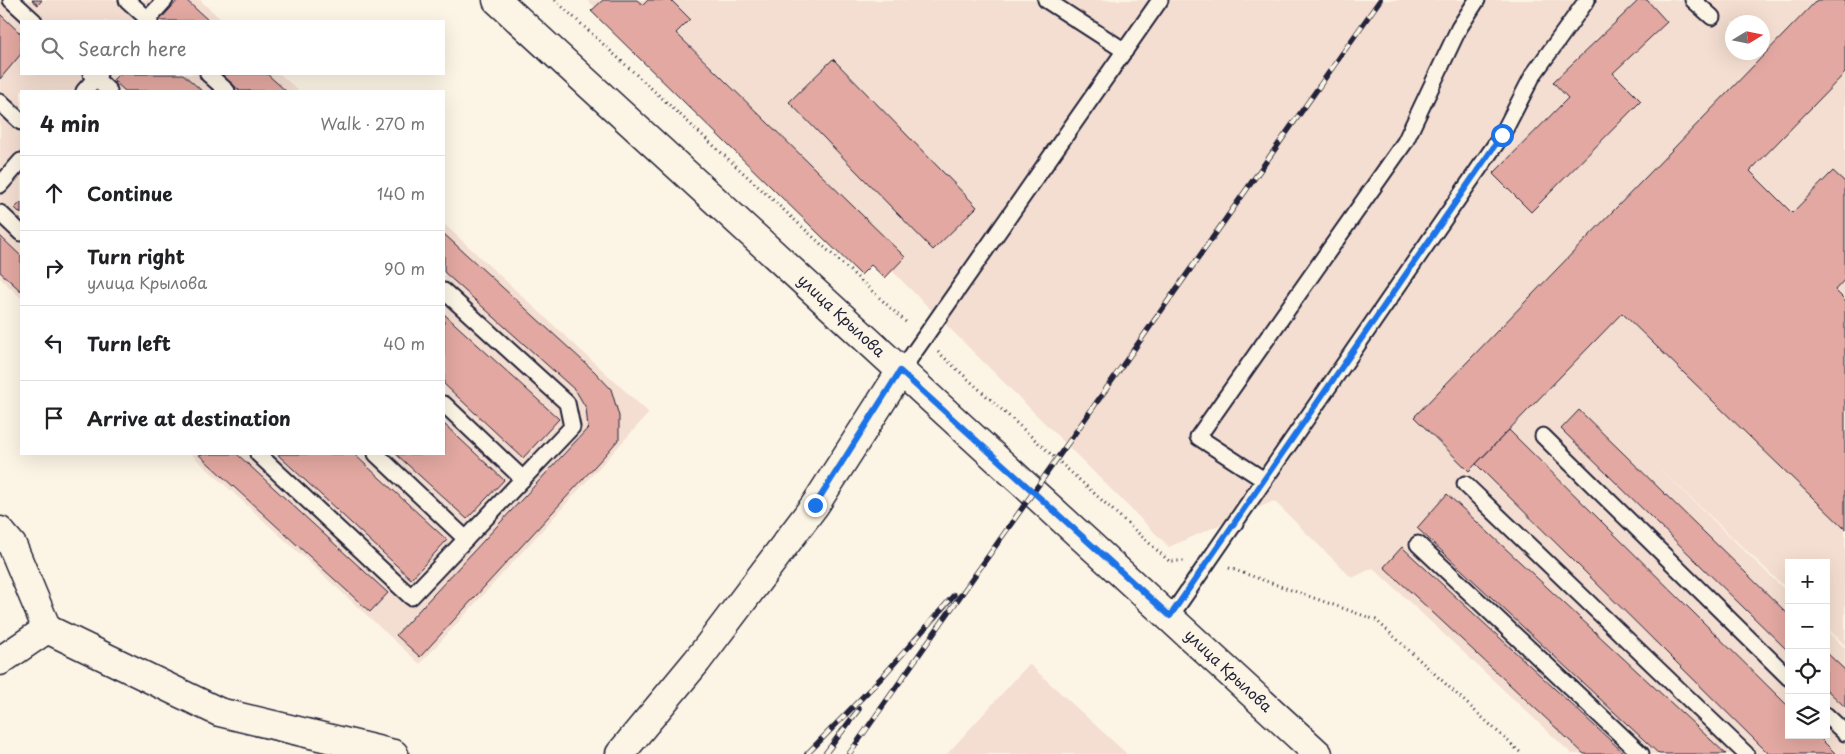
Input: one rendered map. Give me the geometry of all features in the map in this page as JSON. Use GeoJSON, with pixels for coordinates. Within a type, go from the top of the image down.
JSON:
{"type":"FeatureCollection","features":[{"type":"Feature","properties":{"kind":"street","name":"улица Крылова"},"geometry":{"type":"LineString","coordinates":[[497,0],[900,371],[1170,616],[1318,754]]}},
{"type":"Feature","properties":{"kind":"street"},"geometry":{"type":"LineString","coordinates":[[620,754],[697,661],[815,505],[900,371]]}},
{"type":"Feature","properties":{"kind":"street"},"geometry":{"type":"LineString","coordinates":[[0,531],[12,545],[47,629],[219,712],[394,754]]}},
{"type":"Feature","properties":{"kind":"street"},"geometry":{"type":"LineString","coordinates":[[0,660],[47,629]]}},
{"type":"Feature","properties":{"kind":"lane"},"geometry":{"type":"LineString","coordinates":[[11,0],[33,20]]}},
{"type":"Feature","properties":{"kind":"lane"},"geometry":{"type":"LineString","coordinates":[[127,0],[147,20]]}},
{"type":"Feature","properties":{"kind":"lane"},"geometry":{"type":"LineString","coordinates":[[149,20],[165,0]]}},
{"type":"Feature","properties":{"kind":"lane"},"geometry":{"type":"LineString","coordinates":[[1046,0],[1125,51]]}},
{"type":"Feature","properties":{"kind":"lane"},"geometry":{"type":"LineString","coordinates":[[900,371],[1160,0]]}},
{"type":"Feature","properties":{"kind":"lane"},"geometry":{"type":"LineString","coordinates":[[1264,480],[1198,437],[1405,142],[1459,28],[1477,0]]}},
{"type":"Feature","properties":{"kind":"lane"},"geometry":{"type":"LineString","coordinates":[[1170,616],[1502,135],[1533,75],[1587,0]]}},
{"type":"Feature","properties":{"kind":"lane"},"geometry":{"type":"LineString","coordinates":[[1693,0],[1712,17]]}},
{"type":"Feature","properties":{"kind":"lane"},"geometry":{"type":"LineString","coordinates":[[85,90],[95,75],[108,90]]}},
{"type":"Feature","properties":{"kind":"lane"},"geometry":{"type":"LineString","coordinates":[[209,75],[226,90]]}},
{"type":"Feature","properties":{"kind":"lane"},"geometry":{"type":"LineString","coordinates":[[0,102],[20,121]]}},
{"type":"Feature","properties":{"kind":"lane"},"geometry":{"type":"LineString","coordinates":[[0,185],[20,162]]}},
{"type":"Feature","properties":{"kind":"lane"},"geometry":{"type":"LineString","coordinates":[[0,213],[20,232]]}},
{"type":"Feature","properties":{"kind":"lane"},"geometry":{"type":"LineString","coordinates":[[259,455],[411,597],[572,427],[567,403],[445,291]]}},
{"type":"Feature","properties":{"kind":"lane"},"geometry":{"type":"LineString","coordinates":[[445,405],[523,478]]}},
{"type":"Feature","properties":{"kind":"lane"},"geometry":{"type":"LineString","coordinates":[[1543,436],[1785,674]]}},
{"type":"Feature","properties":{"kind":"lane"},"geometry":{"type":"LineString","coordinates":[[377,455],[466,539]]}},
{"type":"Feature","properties":{"kind":"lane"},"geometry":{"type":"LineString","coordinates":[[1465,484],[1746,754]]}},
{"type":"Feature","properties":{"kind":"lane"},"geometry":{"type":"LineString","coordinates":[[1418,544],[1641,754]]}},
{"type":"Feature","properties":{"kind":"lane"},"geometry":{"type":"LineString","coordinates":[[1830,719],[1845,734]]}},
{"type":"Feature","properties":{"kind":"path"},"geometry":{"type":"LineString","coordinates":[[555,0],[924,338]]}},
{"type":"Feature","properties":{"kind":"shaded area"},"geometry":{"type":"Polygon","coordinates":[[[0,0],[200,0],[222,20],[20,20],[20,75],[281,75],[298,90],[20,90],[20,297],[0,278],[0,0]]]}},
{"type":"Feature","properties":{"kind":"shaded area"},"geometry":{"type":"Polygon","coordinates":[[[587,0],[1845,0],[1845,645],[1830,631],[1830,559],[1785,559],[1785,587],[1650,459],[1785,590],[1785,739],[1830,739],[1830,634],[1845,648],[1845,754],[1572,754],[1373,568],[1352,578],[1274,501],[1169,547],[873,252],[587,0]]]}},
{"type":"Feature","properties":{"kind":"shaded area"},"geometry":{"type":"Polygon","coordinates":[[[445,225],[649,413],[420,664],[192,455],[445,455],[445,225]]]}},
{"type":"Feature","properties":{"kind":"shaded area"},"geometry":{"type":"Polygon","coordinates":[[[1029,664],[1127,754],[947,754],[1029,664]]]}},
{"type":"Feature","properties":{"kind":"building"},"geometry":{"type":"Polygon","coordinates":[[[32,0],[42,0],[38,5],[32,0]]]}},
{"type":"Feature","properties":{"kind":"building"},"geometry":{"type":"Polygon","coordinates":[[[178,0],[186,0],[208,20],[160,20],[178,0]]]}},
{"type":"Feature","properties":{"kind":"building"},"geometry":{"type":"Polygon","coordinates":[[[603,0],[637,0],[643,5],[648,0],[671,0],[690,19],[676,33],[905,257],[885,278],[871,265],[861,275],[591,11],[603,0]]]}},
{"type":"Feature","properties":{"kind":"building"},"geometry":{"type":"Polygon","coordinates":[[[1639,0],[1647,0],[1667,22],[1613,73],[1641,101],[1531,212],[1493,174],[1568,98],[1553,82],[1639,0]]]}},
{"type":"Feature","properties":{"kind":"building"},"geometry":{"type":"Polygon","coordinates":[[[1817,0],[1845,0],[1845,73],[1750,171],[1792,213],[1833,171],[1845,182],[1845,279],[1835,290],[1845,300],[1845,529],[1622,313],[1469,471],[1414,417],[1759,60],[1770,60],[1770,49],[1817,0]]]}},
{"type":"Feature","properties":{"kind":"building"},"geometry":{"type":"Polygon","coordinates":[[[0,14],[20,33],[20,55],[0,79],[0,14]]]}},
{"type":"Feature","properties":{"kind":"building"},"geometry":{"type":"Polygon","coordinates":[[[833,59],[977,207],[933,250],[789,102],[833,59]]]}},
{"type":"Feature","properties":{"kind":"building"},"geometry":{"type":"Polygon","coordinates":[[[118,75],[184,75],[201,90],[124,90],[113,80],[118,75]]]}},
{"type":"Feature","properties":{"kind":"building"},"geometry":{"type":"Polygon","coordinates":[[[222,75],[268,75],[285,90],[239,90],[222,75]]]}},
{"type":"Feature","properties":{"kind":"building"},"geometry":{"type":"Polygon","coordinates":[[[20,203],[20,213],[15,208],[20,203]]]}},
{"type":"Feature","properties":{"kind":"building"},"geometry":{"type":"Polygon","coordinates":[[[445,235],[594,371],[611,389],[619,416],[619,439],[420,657],[396,635],[588,428],[586,408],[576,391],[445,273],[445,235]]]}},
{"type":"Feature","properties":{"kind":"building"},"geometry":{"type":"Polygon","coordinates":[[[0,236],[20,255],[20,290],[0,272],[0,236]]]}},
{"type":"Feature","properties":{"kind":"building"},"geometry":{"type":"Polygon","coordinates":[[[445,315],[559,419],[523,458],[445,385],[445,315]]]}},
{"type":"Feature","properties":{"kind":"building"},"geometry":{"type":"Polygon","coordinates":[[[1579,410],[1785,611],[1785,648],[1561,429],[1579,410]]]}},
{"type":"Feature","properties":{"kind":"building"},"geometry":{"type":"Polygon","coordinates":[[[445,425],[504,480],[467,519],[397,455],[445,455],[445,425]]]}},
{"type":"Feature","properties":{"kind":"building"},"geometry":{"type":"Polygon","coordinates":[[[1509,430],[1785,703],[1785,739],[1821,739],[1836,754],[1769,754],[1476,464],[1509,430]]]}},
{"type":"Feature","properties":{"kind":"building"},"geometry":{"type":"Polygon","coordinates":[[[199,455],[238,455],[388,593],[370,612],[199,455]]]}},
{"type":"Feature","properties":{"kind":"building"},"geometry":{"type":"Polygon","coordinates":[[[278,455],[355,455],[447,540],[411,579],[278,455]]]}},
{"type":"Feature","properties":{"kind":"building"},"geometry":{"type":"Polygon","coordinates":[[[1447,494],[1726,754],[1659,754],[1417,528],[1447,494]]]}},
{"type":"Feature","properties":{"kind":"building"},"geometry":{"type":"Polygon","coordinates":[[[1402,547],[1625,754],[1584,754],[1384,567],[1402,547]]]}},
{"type":"Feature","properties":{"kind":"building"},"geometry":{"type":"Polygon","coordinates":[[[1830,656],[1845,670],[1845,707],[1830,693],[1830,656]]]}},
{"type":"Feature","properties":{"kind":"railway"},"geometry":{"type":"LineString","coordinates":[[849,754],[1380,0]]}},
{"type":"Feature","properties":{"kind":"railway"},"geometry":{"type":"LineString","coordinates":[[807,754],[884,675],[954,595]]}},
{"type":"Feature","properties":{"kind":"railway"},"geometry":{"type":"LineString","coordinates":[[825,754],[859,709]]}},
{"type":"Feature","properties":{"kind":"route"},"geometry":{"type":"LineString","coordinates":[[815,505],[900,371],[1170,616],[1502,135]]}}]}
